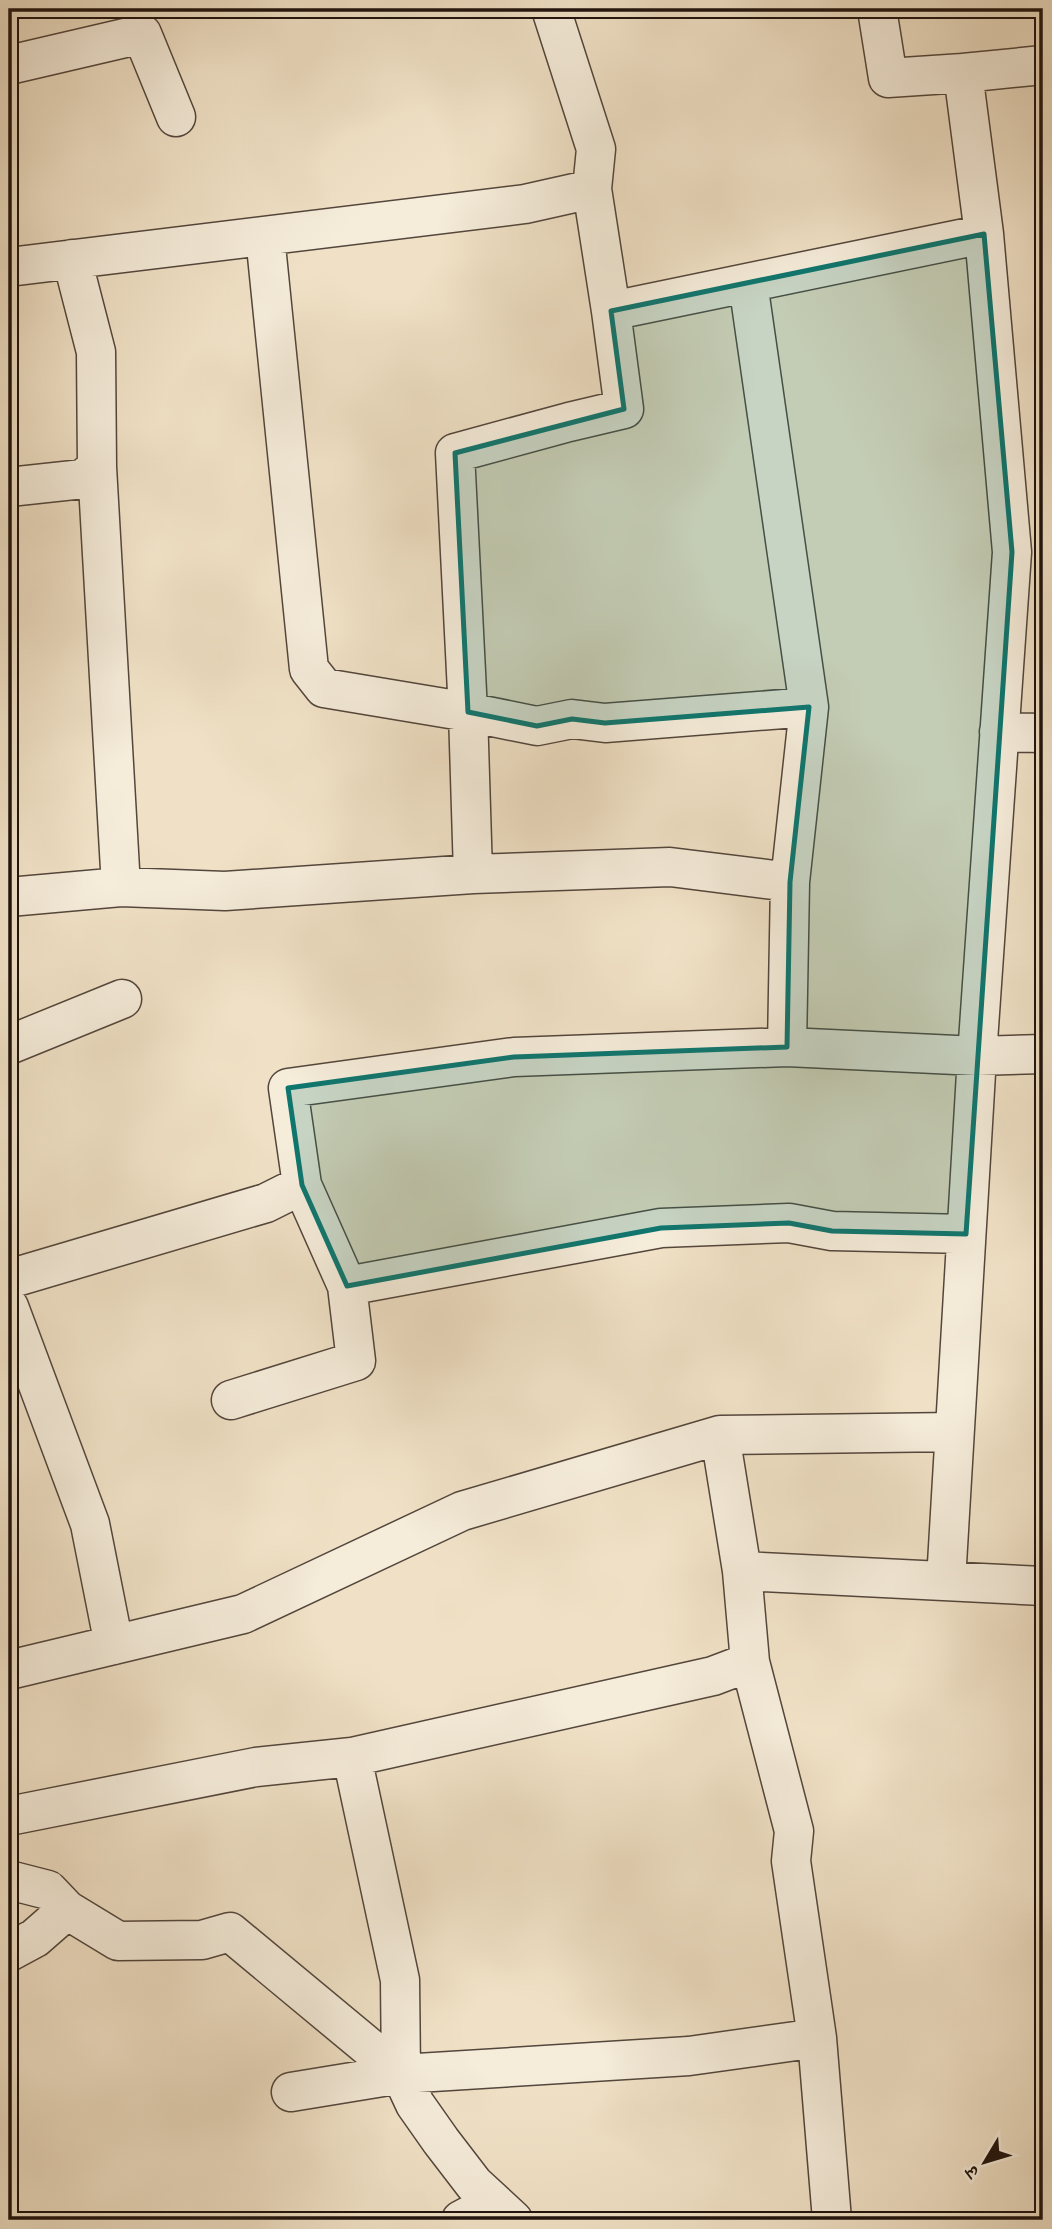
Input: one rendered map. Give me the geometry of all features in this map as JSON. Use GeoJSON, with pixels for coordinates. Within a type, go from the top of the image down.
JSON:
{"type":"FeatureCollection","features":[{"type":"Feature","properties":{"kind":"street"},"geometry":{"type":"LineString","coordinates":[[473,874],[455,453],[624,410],[592,189],[596,149],[551,9]]}},
{"type":"Feature","properties":{"kind":"street"},"geometry":{"type":"LineString","coordinates":[[877,9],[888,78],[1043,65]]}},
{"type":"Feature","properties":{"kind":"street"},"geometry":{"type":"LineString","coordinates":[[9,65],[142,34],[176,117]]}},
{"type":"Feature","properties":{"kind":"street"},"geometry":{"type":"LineString","coordinates":[[946,1581],[976,1056],[999,732],[1028,552],[963,73]]}},
{"type":"Feature","properties":{"kind":"street"},"geometry":{"type":"LineString","coordinates":[[9,267],[525,204],[592,189]]}},
{"type":"Feature","properties":{"kind":"street"},"geometry":{"type":"LineString","coordinates":[[611,311],[984,234]]}},
{"type":"Feature","properties":{"kind":"street"},"geometry":{"type":"LineString","coordinates":[[265,236],[309,669],[324,688],[537,726],[572,719],[606,723],[809,707]]}},
{"type":"Feature","properties":{"kind":"street"},"geometry":{"type":"LineString","coordinates":[[72,259],[96,352],[97,467],[121,887]]}},
{"type":"Feature","properties":{"kind":"street"},"geometry":{"type":"LineString","coordinates":[[748,283],[809,707],[790,882],[787,1047]]}},
{"type":"Feature","properties":{"kind":"street"},"geometry":{"type":"LineString","coordinates":[[9,487],[83,479],[97,467]]}},
{"type":"Feature","properties":{"kind":"street"},"geometry":{"type":"LineString","coordinates":[[999,732],[1043,733]]}},
{"type":"Feature","properties":{"kind":"street"},"geometry":{"type":"LineString","coordinates":[[9,897],[121,887],[225,891],[473,874],[670,867],[790,882]]}},
{"type":"Feature","properties":{"kind":"street"},"geometry":{"type":"LineString","coordinates":[[9,1045],[122,999]]}},
{"type":"Feature","properties":{"kind":"street"},"geometry":{"type":"LineString","coordinates":[[231,1401],[356,1361],[348,1286],[302,1185],[288,1088],[514,1057],[787,1047],[976,1056],[1043,1054]]}},
{"type":"Feature","properties":{"kind":"street"},"geometry":{"type":"LineString","coordinates":[[9,1279],[266,1203],[302,1185]]}},
{"type":"Feature","properties":{"kind":"street"},"geometry":{"type":"LineString","coordinates":[[348,1286],[661,1228],[789,1223],[832,1231],[966,1234]]}},
{"type":"Feature","properties":{"kind":"street"},"geometry":{"type":"LineString","coordinates":[[9,1307],[90,1524],[114,1645]]}},
{"type":"Feature","properties":{"kind":"street"},"geometry":{"type":"LineString","coordinates":[[9,1670],[243,1614],[462,1511],[720,1436],[954,1432]]}},
{"type":"Feature","properties":{"kind":"street"},"geometry":{"type":"LineString","coordinates":[[720,1436],[742,1571],[750,1662],[794,1831],[791,1861],[817,2038],[832,2220]]}},
{"type":"Feature","properties":{"kind":"street"},"geometry":{"type":"LineString","coordinates":[[742,1571],[1043,1586]]}},
{"type":"Feature","properties":{"kind":"street"},"geometry":{"type":"LineString","coordinates":[[9,1816],[256,1767],[352,1757],[713,1676],[750,1662]]}},
{"type":"Feature","properties":{"kind":"street"},"geometry":{"type":"LineString","coordinates":[[352,1757],[400,1980],[401,2074],[415,2104],[474,2184],[489,2214]]}},
{"type":"Feature","properties":{"kind":"street"},"geometry":{"type":"LineString","coordinates":[[9,1880],[48,1890],[67,1910],[118,1941],[202,1940],[230,1932],[401,2074]]}},
{"type":"Feature","properties":{"kind":"street"},"geometry":{"type":"LineString","coordinates":[[9,1952],[35,1938],[67,1910]]}},
{"type":"Feature","properties":{"kind":"street"},"geometry":{"type":"LineString","coordinates":[[291,2092],[401,2074],[689,2056],[817,2038]]}},
{"type":"Feature","properties":{"kind":"highlighted area"},"geometry":{"type":"Polygon","coordinates":[[[984,234],[1012,552],[966,1234],[832,1231],[789,1223],[661,1228],[347,1286],[302,1185],[288,1088],[514,1057],[787,1047],[790,882],[809,707],[605,723],[572,719],[537,726],[468,712],[455,453],[624,409],[611,311],[984,234]]]}}]}
